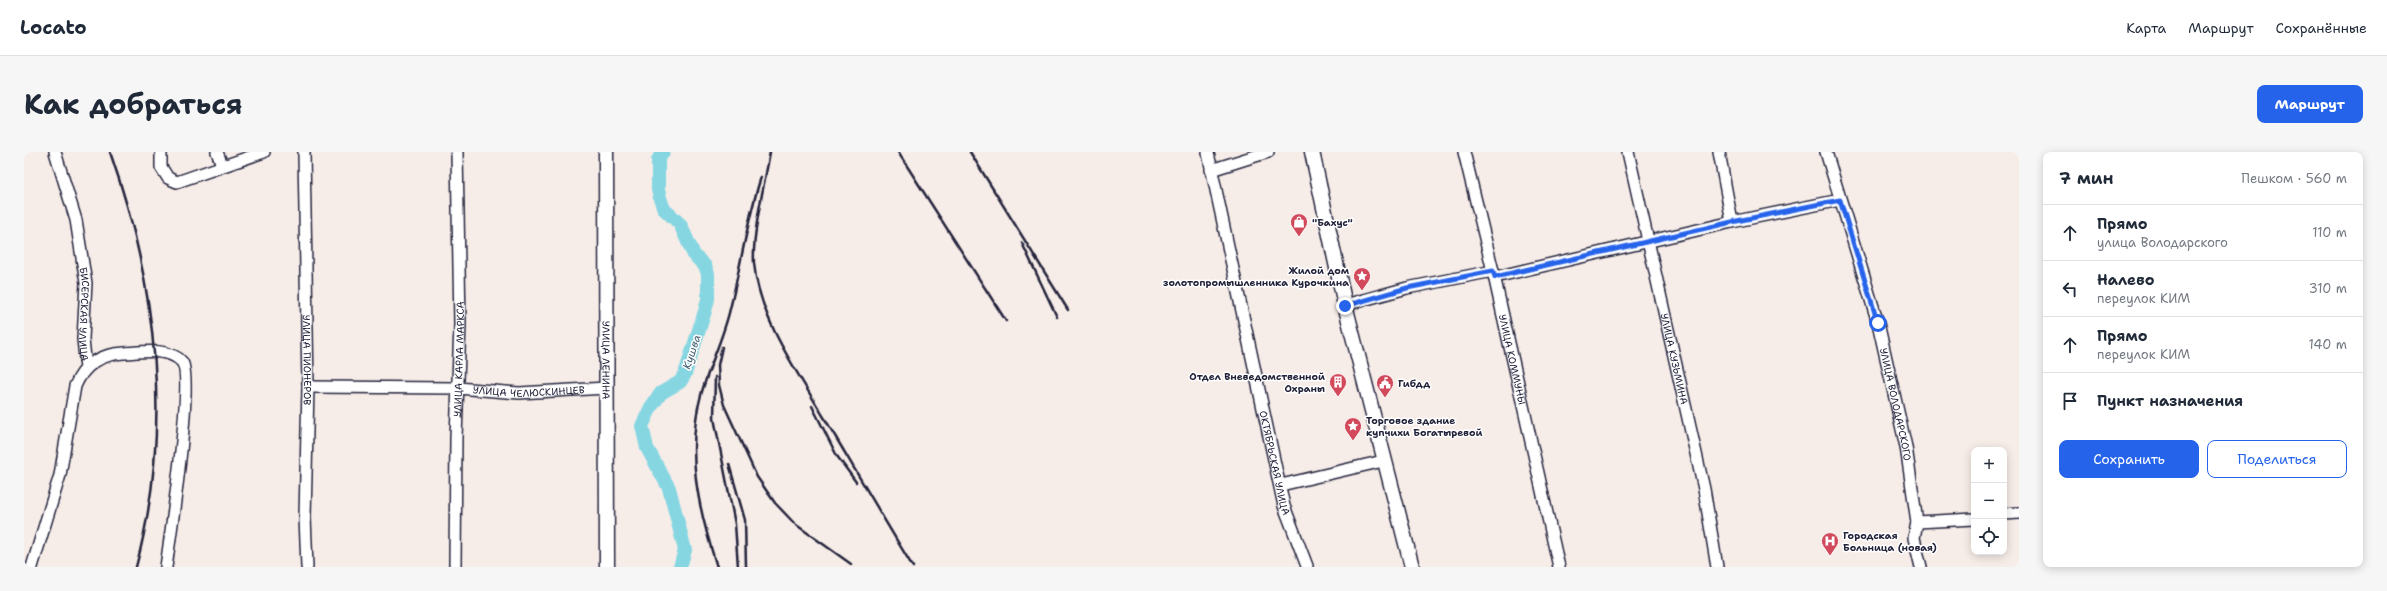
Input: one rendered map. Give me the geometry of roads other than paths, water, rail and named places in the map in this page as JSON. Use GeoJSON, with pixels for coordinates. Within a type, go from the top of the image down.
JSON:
{"type":"FeatureCollection","features":[{"type":"Feature","properties":{"kind":"main road","name":"УЛИЦА ЛЕНИНА"},"geometry":{"type":"LineString","coordinates":[[606,152],[607,567]]}},
{"type":"Feature","properties":{"kind":"main road"},"geometry":{"type":"LineString","coordinates":[[1312,152],[1345,306],[1412,567]]}},
{"type":"Feature","properties":{"kind":"street","name":"БИСЕРСКАЯ УЛИЦА"},"geometry":{"type":"LineString","coordinates":[[32,567],[60,475],[75,386],[79,376],[86,368],[83,339],[86,283],[76,220],[55,152]]}},
{"type":"Feature","properties":{"kind":"street"},"geometry":{"type":"LineString","coordinates":[[161,152],[161,167],[168,178],[183,181],[222,165],[264,152]]}},
{"type":"Feature","properties":{"kind":"street"},"geometry":{"type":"LineString","coordinates":[[217,152],[222,165]]}},
{"type":"Feature","properties":{"kind":"street","name":"УЛИЦА ПИОНЕРОВ"},"geometry":{"type":"LineString","coordinates":[[304,152],[308,387],[307,567]]}},
{"type":"Feature","properties":{"kind":"street","name":"УЛИЦА КАРЛА МАРКСА"},"geometry":{"type":"LineString","coordinates":[[455,567],[460,324],[457,152]]}},
{"type":"Feature","properties":{"kind":"street"},"geometry":{"type":"LineString","coordinates":[[1211,170],[1268,152]]}},
{"type":"Feature","properties":{"kind":"street","name":"УЛИЦА КОММУНЫ"},"geometry":{"type":"LineString","coordinates":[[1464,152],[1494,274],[1559,567]]}},
{"type":"Feature","properties":{"kind":"street","name":"УЛИЦА КУЗЬМИНА"},"geometry":{"type":"LineString","coordinates":[[1628,152],[1650,243],[1704,489],[1717,567]]}},
{"type":"Feature","properties":{"kind":"street"},"geometry":{"type":"LineString","coordinates":[[1719,152],[1732,222]]}},
{"type":"Feature","properties":{"kind":"street","name":"УЛИЦА ВОЛОДАРСКОГО"},"geometry":{"type":"LineString","coordinates":[[1826,152],[1878,323],[1906,447],[1917,522],[1914,538],[1921,567]]}},
{"type":"Feature","properties":{"kind":"street","name":"ОКТЯБРЬСКАЯ УЛИЦА"},"geometry":{"type":"LineString","coordinates":[[1208,154],[1284,506],[1307,566]]}},
{"type":"Feature","properties":{"kind":"street"},"geometry":{"type":"LineString","coordinates":[[1345,306],[1407,288],[1494,274],[1650,243],[1732,222],[1840,200]]}},
{"type":"Feature","properties":{"kind":"street"},"geometry":{"type":"LineString","coordinates":[[86,368],[96,360],[125,353],[166,353],[176,357],[182,363],[185,374],[183,423],[166,567]]}},
{"type":"Feature","properties":{"kind":"street","name":"УЛИЦА ЧЕЛЮСКИНЦЕВ"},"geometry":{"type":"LineString","coordinates":[[308,387],[458,388],[519,393],[606,388]]}},
{"type":"Feature","properties":{"kind":"street"},"geometry":{"type":"LineString","coordinates":[[1280,485],[1384,461]]}},
{"type":"Feature","properties":{"kind":"street"},"geometry":{"type":"LineString","coordinates":[[2007,514],[2019,513]]}},
{"type":"Feature","properties":{"kind":"street"},"geometry":{"type":"LineString","coordinates":[[1917,522],[1971,519]]}},
{"type":"Feature","properties":{"kind":"waterway","name":"Кушва"},"geometry":{"type":"LineString","coordinates":[[663,152],[658,160],[658,190],[661,201],[664,209],[680,224],[694,255],[705,266],[708,274],[708,299],[685,374],[680,382],[661,393],[651,407],[642,426],[647,448],[669,488],[685,550],[680,567]]}},
{"type":"Feature","properties":{"kind":"railway"},"geometry":{"type":"LineString","coordinates":[[110,152],[126,203],[139,254],[149,306],[154,358],[156,410],[154,463],[147,515],[136,567]]}},
{"type":"Feature","properties":{"kind":"railway"},"geometry":{"type":"LineString","coordinates":[[770,152],[757,223],[754,251],[757,284],[763,304],[781,344],[913,567]]}},
{"type":"Feature","properties":{"kind":"railway"},"geometry":{"type":"LineString","coordinates":[[898,152],[1006,321]]}},
{"type":"Feature","properties":{"kind":"railway"},"geometry":{"type":"LineString","coordinates":[[970,152],[1068,310]]}},
{"type":"Feature","properties":{"kind":"railway"},"geometry":{"type":"LineString","coordinates":[[717,567],[710,546],[696,482],[694,460],[696,417],[704,384],[727,320],[761,177]]}},
{"type":"Feature","properties":{"kind":"railway"},"geometry":{"type":"LineString","coordinates":[[1022,243],[1057,317]]}},
{"type":"Feature","properties":{"kind":"railway"},"geometry":{"type":"LineString","coordinates":[[722,347],[718,365],[719,385],[724,405],[757,477],[775,503],[795,524],[851,564]]}},
{"type":"Feature","properties":{"kind":"railway"},"geometry":{"type":"LineString","coordinates":[[715,377],[714,418],[735,524],[738,567]]}},
{"type":"Feature","properties":{"kind":"railway"},"geometry":{"type":"LineString","coordinates":[[812,406],[837,456],[856,482]]}},
{"type":"Feature","properties":{"kind":"railway"},"geometry":{"type":"LineString","coordinates":[[729,464],[745,520],[746,567]]}},
{"type":"Feature","properties":{"kind":"place","name":"\"Бахус\""},"geometry":{"type":"Point","coordinates":[1299,237]}},
{"type":"Feature","properties":{"kind":"place","name":"Жилой дом золотопромышленника Курочкина"},"geometry":{"type":"Point","coordinates":[1362,291]}},
{"type":"Feature","properties":{"kind":"place","name":"Отдел Вневедомственной Охраны"},"geometry":{"type":"Point","coordinates":[1338,397]}},
{"type":"Feature","properties":{"kind":"place","name":"Гибдд"},"geometry":{"type":"Point","coordinates":[1385,398]}},
{"type":"Feature","properties":{"kind":"place","name":"Торговое здание купчихи Богатыревой"},"geometry":{"type":"Point","coordinates":[1353,441]}},
{"type":"Feature","properties":{"kind":"place","name":"Городская Больница (новая)"},"geometry":{"type":"Point","coordinates":[1830,556]}}]}
